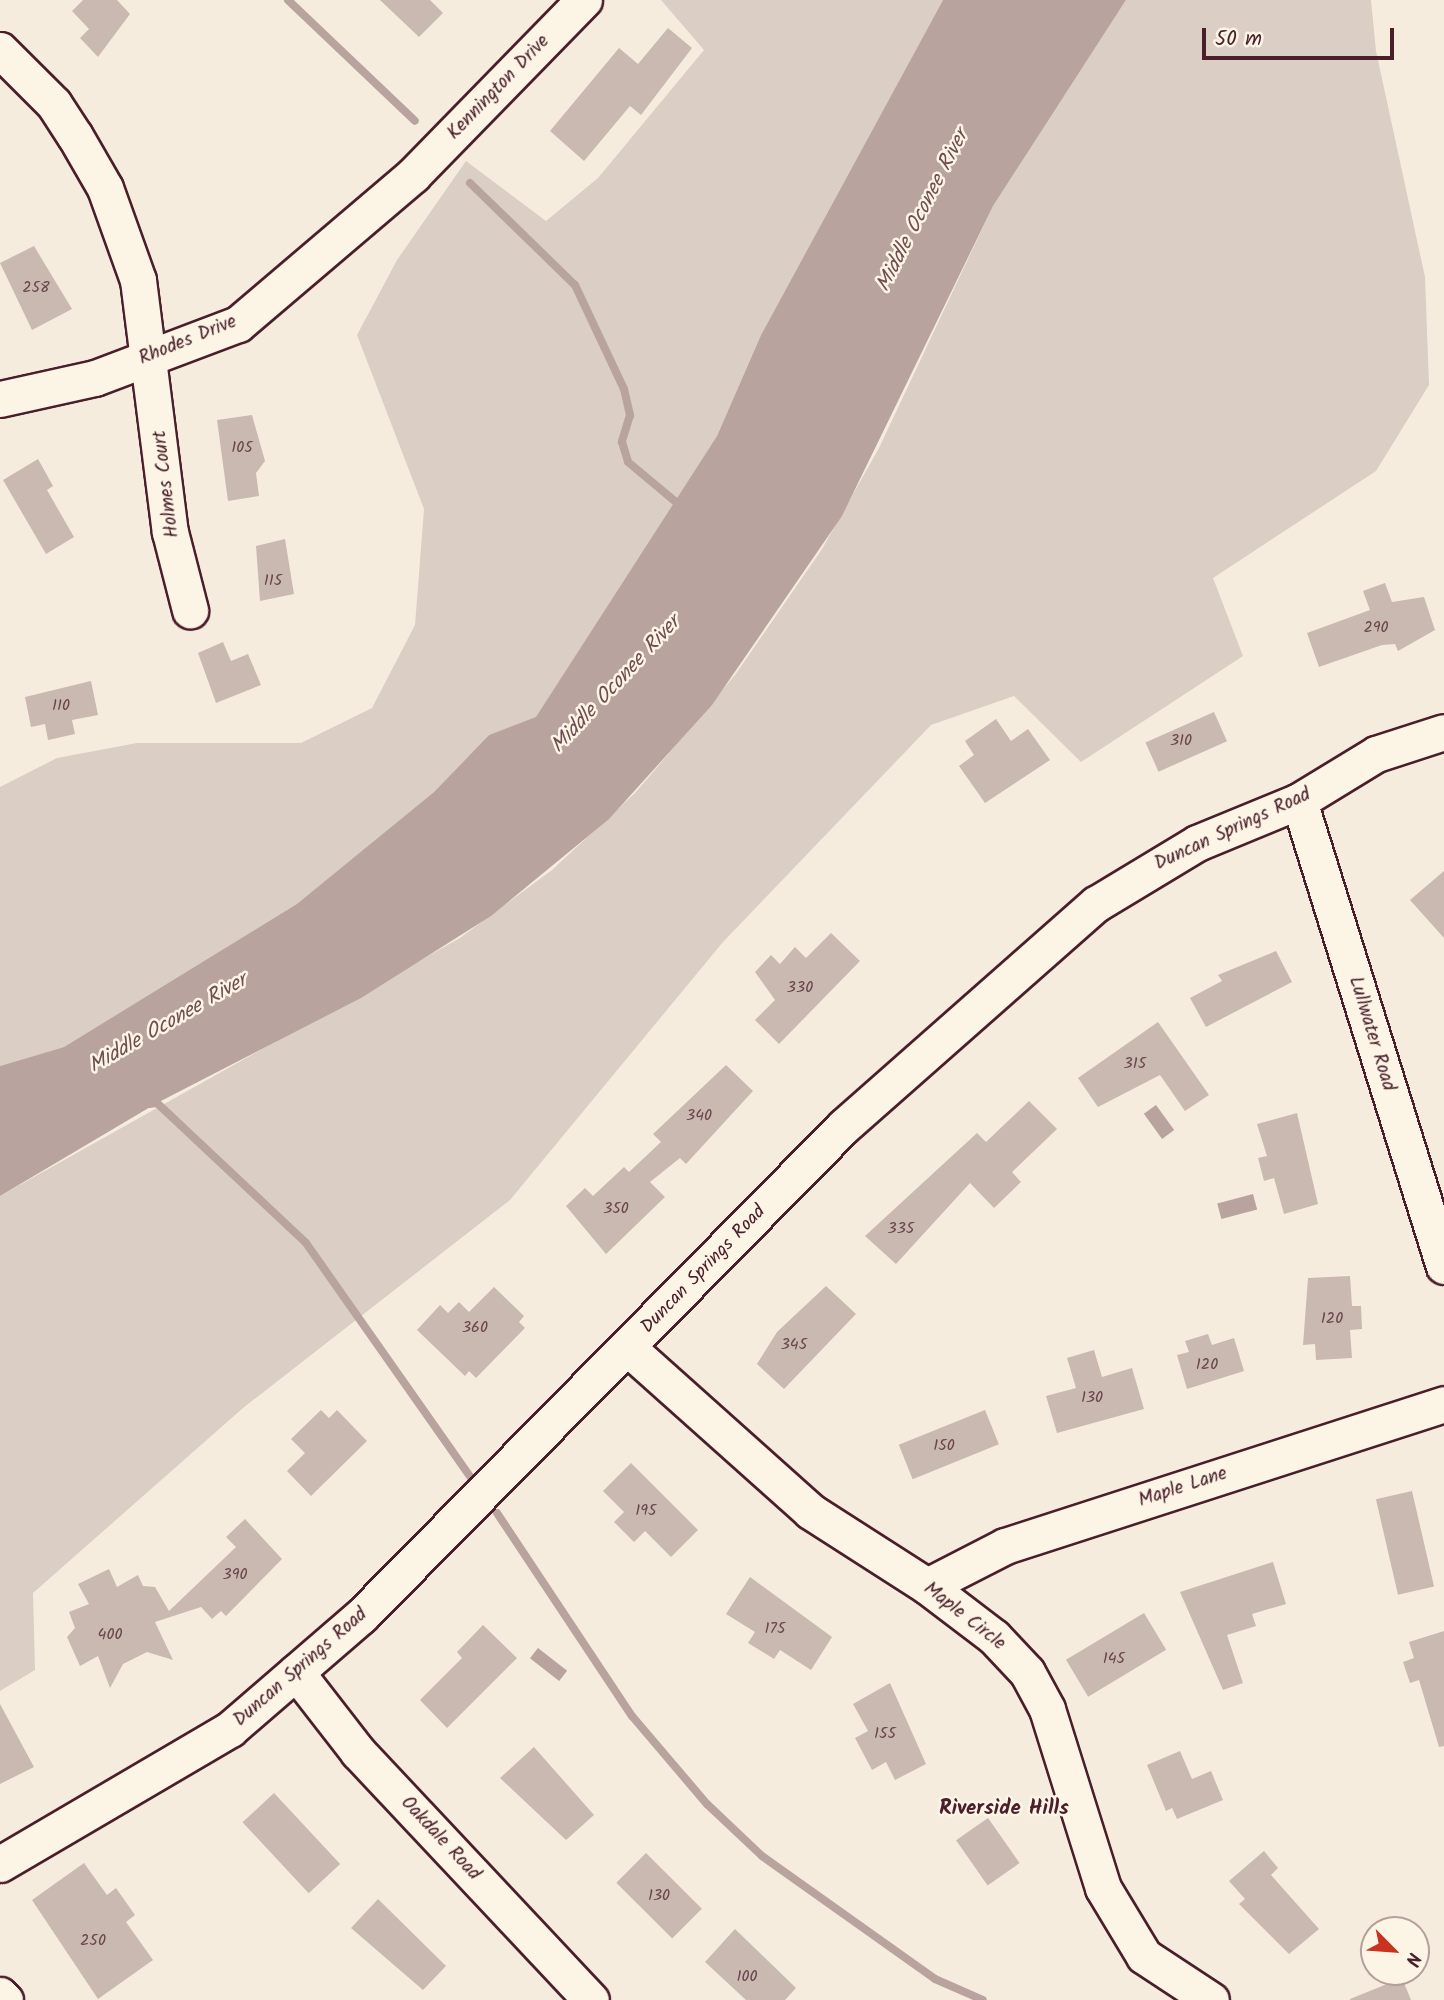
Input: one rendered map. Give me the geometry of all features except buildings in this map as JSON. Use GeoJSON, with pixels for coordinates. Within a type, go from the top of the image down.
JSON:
{"type":"FeatureCollection","features":[{"type":"Feature","properties":{"kind":"street","name":"Kennington Drive"},"geometry":{"type":"LineString","coordinates":[[413,175],[584,0]]}},
{"type":"Feature","properties":{"kind":"street","name":"Holmes Court"},"geometry":{"type":"LineString","coordinates":[[0,50],[54,104],[105,188],[138,280],[170,532],[190,610]]}},
{"type":"Feature","properties":{"kind":"street","name":"Rhodes Drive"},"geometry":{"type":"LineString","coordinates":[[0,400],[95,378],[238,324],[413,175]]}},
{"type":"Feature","properties":{"kind":"street","name":"Duncan Springs Road"},"geometry":{"type":"LineString","coordinates":[[0,1864],[230,1729],[296,1672],[466,1515],[844,1126],[1038,951],[1137,876],[1233,826],[1298,801],[1376,754],[1444,732]]}},
{"type":"Feature","properties":{"kind":"street","name":"Lullwater Road"},"geometry":{"type":"LineString","coordinates":[[1298,801],[1444,1266]]}},
{"type":"Feature","properties":{"kind":"street","name":"Maple Circle"},"geometry":{"type":"LineString","coordinates":[[628,1348],[810,1511],[927,1586],[994,1636],[1027,1672],[1047,1709],[1103,1888],[1144,1956],[1211,2000]]}},
{"type":"Feature","properties":{"kind":"street","name":"Maple Lane"},"geometry":{"type":"LineString","coordinates":[[927,1586],[1005,1546],[1444,1404]]}},
{"type":"Feature","properties":{"kind":"street","name":"Oakdale Road"},"geometry":{"type":"LineString","coordinates":[[296,1672],[358,1752],[591,2000]]}},
{"type":"Feature","properties":{"kind":"street"},"geometry":{"type":"LineString","coordinates":[[0,1995],[5,2000]]}},
{"type":"Feature","properties":{"kind":"shaded area"},"geometry":{"type":"Polygon","coordinates":[[[661,0],[943,0],[761,335],[717,436],[536,718],[489,735],[434,792],[297,905],[64,1047],[0,1066],[0,787],[57,758],[137,743],[301,743],[372,708],[415,625],[424,509],[357,335],[397,260],[466,161],[546,221],[598,178],[704,50],[661,0]]]}},
{"type":"Feature","properties":{"kind":"shaded area"},"geometry":{"type":"Polygon","coordinates":[[[1126,0],[1371,0],[1376,51],[1425,277],[1429,385],[1376,471],[1213,578],[1243,656],[1081,762],[1014,696],[931,725],[723,942],[510,1200],[243,1408],[33,1593],[35,1670],[0,1691],[0,1196],[460,938],[552,870],[636,792],[735,675],[822,549],[879,448],[993,206],[1126,0]]]}},
{"type":"Feature","properties":{"kind":"water","name":"Middle Oconee River"},"geometry":{"type":"Polygon","coordinates":[[[943,0],[1126,0],[993,206],[842,516],[712,705],[609,819],[491,916],[361,998],[157,1103],[0,1196],[0,1066],[64,1047],[297,904],[434,792],[489,735],[536,717],[717,436],[761,335],[943,0]]]}},
{"type":"Feature","properties":{"kind":"water"},"geometry":{"type":"Polygon","coordinates":[[[1156,1105],[1174,1130],[1162,1139],[1144,1114],[1156,1105]]]}},
{"type":"Feature","properties":{"kind":"water"},"geometry":{"type":"Polygon","coordinates":[[[1253,1194],[1257,1209],[1221,1219],[1217,1204],[1253,1194]]]}},
{"type":"Feature","properties":{"kind":"water"},"geometry":{"type":"Polygon","coordinates":[[[538,1648],[567,1671],[559,1681],[530,1658],[538,1648]]]}},
{"type":"Feature","properties":{"kind":"waterway"},"geometry":{"type":"LineString","coordinates":[[288,0],[415,121]]}},
{"type":"Feature","properties":{"kind":"waterway"},"geometry":{"type":"LineString","coordinates":[[470,183],[575,285],[624,389],[630,415],[622,442],[628,462],[683,508]]}},
{"type":"Feature","properties":{"kind":"waterway"},"geometry":{"type":"LineString","coordinates":[[149,1104],[157,1103],[306,1243],[472,1479]]}},
{"type":"Feature","properties":{"kind":"waterway"},"geometry":{"type":"LineString","coordinates":[[497,1513],[632,1716],[707,1804],[762,1856],[935,1979],[983,2000]]}},
{"type":"Feature","properties":{"kind":"district","name":"Riverside Hills"},"geometry":{"type":"Point","coordinates":[1004,1809]}}]}
